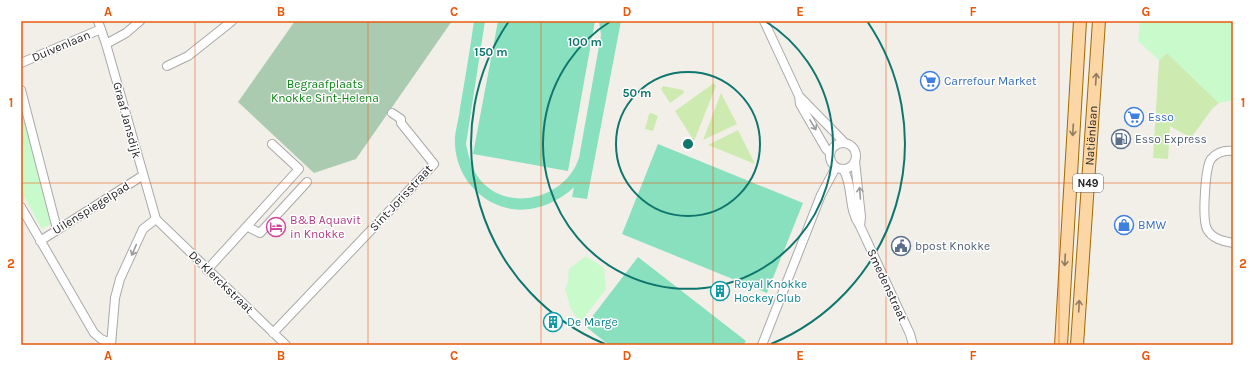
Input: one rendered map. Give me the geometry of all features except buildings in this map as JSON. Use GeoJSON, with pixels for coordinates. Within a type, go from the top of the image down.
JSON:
{"type":"FeatureCollection","features":[{"type":"Feature","properties":{"kind":"main road","name":"Natiënlaan"},"geometry":{"type":"LineString","coordinates":[[1061,345],[1080,21]]}},
{"type":"Feature","properties":{"kind":"main road","name":"Natiënlaan"},"geometry":{"type":"LineString","coordinates":[[1077,345],[1099,21]]}},
{"type":"Feature","properties":{"kind":"street"},"geometry":{"type":"LineString","coordinates":[[106,44],[126,33],[140,21]]}},
{"type":"Feature","properties":{"kind":"street"},"geometry":{"type":"LineString","coordinates":[[167,66],[188,56],[232,21]]}},
{"type":"Feature","properties":{"kind":"street"},"geometry":{"type":"LineString","coordinates":[[764,21],[799,96],[800,104],[826,149],[830,153],[831,161],[839,168],[851,167],[856,161],[854,148],[845,143],[799,96]]}},
{"type":"Feature","properties":{"kind":"street","name":"Graaf Jansdijk"},"geometry":{"type":"LineString","coordinates":[[100,25],[142,176],[156,219]]}},
{"type":"Feature","properties":{"kind":"street","name":"Duivenlaan"},"geometry":{"type":"LineString","coordinates":[[21,63],[100,25]]}},
{"type":"Feature","properties":{"kind":"street"},"geometry":{"type":"LineString","coordinates":[[21,90],[57,229]]}},
{"type":"Feature","properties":{"kind":"street","name":"Sint-Jorisstraat"},"geometry":{"type":"LineString","coordinates":[[273,333],[434,164],[401,123],[401,119],[392,113]]}},
{"type":"Feature","properties":{"kind":"street"},"geometry":{"type":"LineString","coordinates":[[830,153],[838,144],[845,143]]}},
{"type":"Feature","properties":{"kind":"street"},"geometry":{"type":"LineString","coordinates":[[207,270],[248,227],[299,169],[272,144]]}},
{"type":"Feature","properties":{"kind":"street"},"geometry":{"type":"LineString","coordinates":[[1233,151],[1221,152],[1215,155],[1208,166],[1204,219],[1206,229],[1211,235],[1222,241],[1233,243]]}},
{"type":"Feature","properties":{"kind":"street","name":"Smedenstraat"},"geometry":{"type":"LineString","coordinates":[[856,161],[860,204],[860,226]]}},
{"type":"Feature","properties":{"kind":"street"},"geometry":{"type":"LineString","coordinates":[[764,344],[821,195],[839,168]]}},
{"type":"Feature","properties":{"kind":"street","name":"Smedenstraat"},"geometry":{"type":"LineString","coordinates":[[839,168],[850,184],[854,218],[860,226],[913,345]]}},
{"type":"Feature","properties":{"kind":"street","name":"Uilenspiegelpad"},"geometry":{"type":"LineString","coordinates":[[40,241],[142,176]]}},
{"type":"Feature","properties":{"kind":"street"},"geometry":{"type":"LineString","coordinates":[[248,227],[260,233],[307,182]]}},
{"type":"Feature","properties":{"kind":"street"},"geometry":{"type":"LineString","coordinates":[[21,208],[94,333],[110,344],[115,298],[120,279],[143,229],[156,219]]}},
{"type":"Feature","properties":{"kind":"street","name":"De Klerckstraat"},"geometry":{"type":"LineString","coordinates":[[156,219],[286,345]]}},
{"type":"Feature","properties":{"kind":"green space","name":"Begraafplaats Knokke Sint-Helena"},"geometry":{"type":"Polygon","coordinates":[[[295,21],[452,21],[356,159],[314,173],[238,102],[295,21]]]}},
{"type":"Feature","properties":{"kind":"green space"},"geometry":{"type":"Polygon","coordinates":[[[474,21],[485,21],[466,144],[468,154],[479,179],[493,191],[505,196],[530,198],[542,195],[554,189],[564,182],[574,169],[579,158],[601,35],[599,21],[621,21],[587,199],[572,197],[574,187],[560,198],[543,206],[525,210],[507,208],[496,205],[478,193],[464,176],[456,155],[455,140],[474,21]]]}},
{"type":"Feature","properties":{"kind":"green space"},"geometry":{"type":"Polygon","coordinates":[[[498,21],[595,21],[568,171],[473,154],[498,21]]]}},
{"type":"Feature","properties":{"kind":"green space"},"geometry":{"type":"Polygon","coordinates":[[[1140,21],[1233,21],[1233,100],[1219,103],[1167,53],[1159,60],[1138,41],[1140,21]]]}},
{"type":"Feature","properties":{"kind":"green space"},"geometry":{"type":"Polygon","coordinates":[[[1167,53],[1219,103],[1212,109],[1191,138],[1170,126],[1168,159],[1153,158],[1159,60],[1167,53]]]}},
{"type":"Feature","properties":{"kind":"green space"},"geometry":{"type":"Polygon","coordinates":[[[714,83],[716,86],[694,141],[675,111],[714,83]]]}},
{"type":"Feature","properties":{"kind":"green space"},"geometry":{"type":"Polygon","coordinates":[[[663,86],[683,90],[684,93],[670,103],[661,89],[663,86]]]}},
{"type":"Feature","properties":{"kind":"green space"},"geometry":{"type":"Polygon","coordinates":[[[721,93],[737,124],[703,140],[721,93]]]}},
{"type":"Feature","properties":{"kind":"green space"},"geometry":{"type":"Polygon","coordinates":[[[21,104],[50,213],[50,225],[42,229],[21,191],[21,104]]]}},
{"type":"Feature","properties":{"kind":"green space"},"geometry":{"type":"Polygon","coordinates":[[[651,113],[658,116],[653,131],[645,129],[649,114],[651,113]]]}},
{"type":"Feature","properties":{"kind":"green space"},"geometry":{"type":"Polygon","coordinates":[[[738,130],[755,164],[708,145],[738,130]]]}},
{"type":"Feature","properties":{"kind":"green space"},"geometry":{"type":"Polygon","coordinates":[[[658,144],[803,203],[767,293],[622,234],[658,144]]]}},
{"type":"Feature","properties":{"kind":"green space"},"geometry":{"type":"Polygon","coordinates":[[[586,256],[604,268],[606,289],[580,323],[571,309],[565,289],[568,283],[569,269],[586,256]]]}},
{"type":"Feature","properties":{"kind":"green space"},"geometry":{"type":"Polygon","coordinates":[[[638,257],[746,341],[743,345],[609,345],[585,326],[638,257]]]}},
{"type":"Feature","properties":{"kind":"place","name":"Carrefour Market"},"geometry":{"type":"Point","coordinates":[930,81]}},
{"type":"Feature","properties":{"kind":"place","name":"Esso"},"geometry":{"type":"Point","coordinates":[1134,117]}},
{"type":"Feature","properties":{"kind":"place","name":"Esso Express"},"geometry":{"type":"Point","coordinates":[1121,139]}},
{"type":"Feature","properties":{"kind":"place","name":"BMW"},"geometry":{"type":"Point","coordinates":[1124,225]}},
{"type":"Feature","properties":{"kind":"place","name":"B&B Aquavit in Knokke"},"geometry":{"type":"Point","coordinates":[276,227]}},
{"type":"Feature","properties":{"kind":"place","name":"bpost Knokke"},"geometry":{"type":"Point","coordinates":[901,246]}},
{"type":"Feature","properties":{"kind":"place","name":"Royal Knokke Hockey Club"},"geometry":{"type":"Point","coordinates":[720,291]}},
{"type":"Feature","properties":{"kind":"place","name":"De Marge"},"geometry":{"type":"Point","coordinates":[553,322]}}]}
